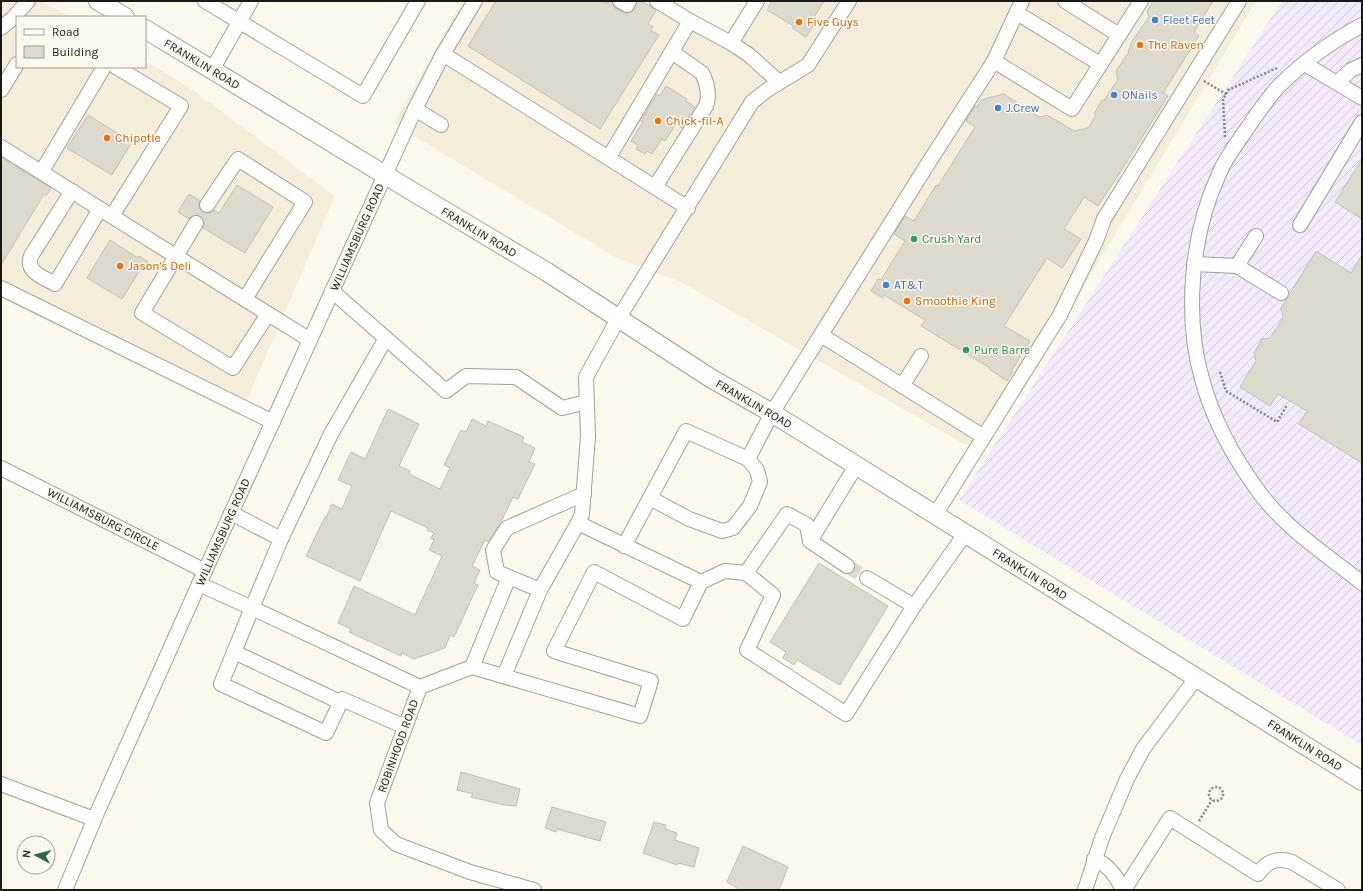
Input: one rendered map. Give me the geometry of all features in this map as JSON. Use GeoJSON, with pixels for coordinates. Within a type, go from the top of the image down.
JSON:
{"type":"FeatureCollection","features":[{"type":"Feature","properties":{"kind":"main road"},"geometry":{"type":"LineString","coordinates":[[98,1],[123,16]]}},
{"type":"Feature","properties":{"kind":"main road","name":"FRANKLIN ROAD"},"geometry":{"type":"LineString","coordinates":[[146,30],[547,272],[712,379],[772,413],[1362,780]]}},
{"type":"Feature","properties":{"kind":"street"},"geometry":{"type":"LineString","coordinates":[[1,28],[14,17],[28,1]]}},
{"type":"Feature","properties":{"kind":"street"},"geometry":{"type":"LineString","coordinates":[[205,1],[363,96],[418,1]]}},
{"type":"Feature","properties":{"kind":"street"},"geometry":{"type":"LineString","coordinates":[[212,70],[251,1]]}},
{"type":"Feature","properties":{"kind":"street","name":"WILLIAMSBURG ROAD"},"geometry":{"type":"LineString","coordinates":[[65,890],[94,819],[199,584],[415,109],[443,54],[476,1]]}},
{"type":"Feature","properties":{"kind":"street"},"geometry":{"type":"LineString","coordinates":[[620,1],[627,5],[629,1]]}},
{"type":"Feature","properties":{"kind":"street"},"geometry":{"type":"LineString","coordinates":[[657,1],[690,21],[732,43],[749,55],[779,82]]}},
{"type":"Feature","properties":{"kind":"street"},"geometry":{"type":"LineString","coordinates":[[732,43],[757,1]]}},
{"type":"Feature","properties":{"kind":"street"},"geometry":{"type":"LineString","coordinates":[[504,676],[540,590],[578,524],[582,514],[588,436],[586,377],[618,319],[688,208],[752,102],[779,82],[808,65],[849,1]]}},
{"type":"Feature","properties":{"kind":"street"},"geometry":{"type":"LineString","coordinates":[[1065,1],[1119,35]]}},
{"type":"Feature","properties":{"kind":"street"},"geometry":{"type":"LineString","coordinates":[[994,60],[1072,109],[1141,1]]}},
{"type":"Feature","properties":{"kind":"street"},"geometry":{"type":"LineString","coordinates":[[935,515],[1060,315],[1096,241],[1104,219],[1239,1]]}},
{"type":"Feature","properties":{"kind":"street"},"geometry":{"type":"LineString","coordinates":[[748,459],[772,413],[994,60],[1019,7],[1100,64]]}},
{"type":"Feature","properties":{"kind":"street"},"geometry":{"type":"LineString","coordinates":[[609,157],[690,21]]}},
{"type":"Feature","properties":{"kind":"street"},"geometry":{"type":"LineString","coordinates":[[1362,25],[1324,48],[1300,68],[1265,103],[1235,145],[1218,174],[1202,224],[1194,264],[1192,302],[1196,354],[1206,393],[1226,442],[1246,473],[1273,509],[1307,540],[1362,583]]}},
{"type":"Feature","properties":{"kind":"street"},"geometry":{"type":"LineString","coordinates":[[656,186],[706,106],[709,98],[702,73],[672,52]]}},
{"type":"Feature","properties":{"kind":"street"},"geometry":{"type":"LineString","coordinates":[[443,54],[656,186],[688,208]]}},
{"type":"Feature","properties":{"kind":"street"},"geometry":{"type":"LineString","coordinates":[[1337,83],[1351,70],[1362,65]]}},
{"type":"Feature","properties":{"kind":"street"},"geometry":{"type":"LineString","coordinates":[[1,90],[16,66]]}},
{"type":"Feature","properties":{"kind":"street"},"geometry":{"type":"LineString","coordinates":[[42,171],[103,68]]}},
{"type":"Feature","properties":{"kind":"street"},"geometry":{"type":"LineString","coordinates":[[72,190],[29,261],[30,267],[35,273],[55,284],[181,106],[118,68]]}},
{"type":"Feature","properties":{"kind":"street"},"geometry":{"type":"LineString","coordinates":[[1300,68],[1337,83],[1362,98]]}},
{"type":"Feature","properties":{"kind":"street"},"geometry":{"type":"LineString","coordinates":[[415,109],[441,125]]}},
{"type":"Feature","properties":{"kind":"street"},"geometry":{"type":"LineString","coordinates":[[1300,225],[1362,122]]}},
{"type":"Feature","properties":{"kind":"street"},"geometry":{"type":"LineString","coordinates":[[1,147],[42,171],[106,213],[310,340]]}},
{"type":"Feature","properties":{"kind":"street"},"geometry":{"type":"LineString","coordinates":[[207,205],[238,160],[305,202],[245,300]]}},
{"type":"Feature","properties":{"kind":"street"},"geometry":{"type":"LineString","coordinates":[[196,223],[142,313],[233,368],[268,314]]}},
{"type":"Feature","properties":{"kind":"street"},"geometry":{"type":"LineString","coordinates":[[1237,266],[1256,236]]}},
{"type":"Feature","properties":{"kind":"street"},"geometry":{"type":"LineString","coordinates":[[1194,264],[1237,266],[1281,293]]}},
{"type":"Feature","properties":{"kind":"street"},"geometry":{"type":"LineString","coordinates":[[1,288],[272,422]]}},
{"type":"Feature","properties":{"kind":"street"},"geometry":{"type":"LineString","coordinates":[[332,291],[446,391],[466,376],[516,377],[562,408],[587,402]]}},
{"type":"Feature","properties":{"kind":"street"},"geometry":{"type":"LineString","coordinates":[[821,335],[984,437]]}},
{"type":"Feature","properties":{"kind":"street"},"geometry":{"type":"LineString","coordinates":[[386,338],[331,434],[281,539],[221,684],[326,733],[342,699],[405,727]]}},
{"type":"Feature","properties":{"kind":"street"},"geometry":{"type":"LineString","coordinates":[[902,386],[921,356]]}},
{"type":"Feature","properties":{"kind":"street"},"geometry":{"type":"LineString","coordinates":[[624,546],[686,431],[748,459],[757,470],[760,482],[750,506],[733,528],[722,531],[689,519],[650,498]]}},
{"type":"Feature","properties":{"kind":"street"},"geometry":{"type":"LineString","coordinates":[[810,541],[856,466]]}},
{"type":"Feature","properties":{"kind":"street","name":"WILLIAMSBURG CIRCLE"},"geometry":{"type":"LineString","coordinates":[[1,468],[205,571]]}},
{"type":"Feature","properties":{"kind":"street"},"geometry":{"type":"LineString","coordinates":[[540,590],[497,572],[493,550],[507,528],[584,494]]}},
{"type":"Feature","properties":{"kind":"street"},"geometry":{"type":"LineString","coordinates":[[231,514],[281,539]]}},
{"type":"Feature","properties":{"kind":"street"},"geometry":{"type":"LineString","coordinates":[[746,574],[787,514],[807,525],[810,541],[847,566]]}},
{"type":"Feature","properties":{"kind":"street"},"geometry":{"type":"LineString","coordinates":[[578,524],[701,582]]}},
{"type":"Feature","properties":{"kind":"street"},"geometry":{"type":"LineString","coordinates":[[199,584],[420,687],[472,667],[640,716],[651,681],[554,651],[594,572],[683,619],[701,582],[725,571],[746,574],[773,595],[747,650],[846,714],[914,606],[965,534]]}},
{"type":"Feature","properties":{"kind":"street"},"geometry":{"type":"LineString","coordinates":[[472,667],[509,577]]}},
{"type":"Feature","properties":{"kind":"street"},"geometry":{"type":"LineString","coordinates":[[867,578],[914,606]]}},
{"type":"Feature","properties":{"kind":"street"},"geometry":{"type":"LineString","coordinates":[[234,652],[340,702]]}},
{"type":"Feature","properties":{"kind":"street"},"geometry":{"type":"LineString","coordinates":[[1085,890],[1094,859],[1126,779],[1143,749],[1196,676]]}},
{"type":"Feature","properties":{"kind":"street","name":"ROBINHOOD ROAD"},"geometry":{"type":"LineString","coordinates":[[420,687],[377,803],[381,830],[396,844],[470,872],[534,890]]}},
{"type":"Feature","properties":{"kind":"street"},"geometry":{"type":"LineString","coordinates":[[1,784],[94,819]]}},
{"type":"Feature","properties":{"kind":"street"},"geometry":{"type":"LineString","coordinates":[[1094,859],[1108,867],[1124,890],[1170,818],[1258,874],[1263,867],[1272,860],[1286,860],[1292,862],[1338,890]]}},
{"type":"Feature","properties":{"kind":"path"},"geometry":{"type":"LineString","coordinates":[[1235,145],[1226,138],[1223,99],[1228,90],[1286,64],[1300,68]]}},
{"type":"Feature","properties":{"kind":"path"},"geometry":{"type":"LineString","coordinates":[[1194,74],[1226,94]]}},
{"type":"Feature","properties":{"kind":"path"},"geometry":{"type":"LineString","coordinates":[[1220,372],[1226,391],[1277,422],[1287,405]]}},
{"type":"Feature","properties":{"kind":"path"},"geometry":{"type":"LineString","coordinates":[[1215,787],[1221,789],[1223,794],[1221,798],[1216,801],[1212,800],[1210,798],[1210,791],[1215,787]]}},
{"type":"Feature","properties":{"kind":"path"},"geometry":{"type":"LineString","coordinates":[[1192,832],[1212,800]]}},
{"type":"Feature","properties":{"kind":"shaded area"},"geometry":{"type":"Polygon","coordinates":[[[1,1],[42,1],[68,16],[16,16],[16,68],[146,68],[146,62],[187,86],[335,196],[240,416],[1,298],[1,1]]]}},
{"type":"Feature","properties":{"kind":"shaded area"},"geometry":{"type":"Polygon","coordinates":[[[462,1],[668,1],[726,36],[750,1],[1256,1],[982,455],[681,282],[617,258],[394,124],[462,1]]]}},
{"type":"Feature","properties":{"kind":"shaded area"},"geometry":{"type":"Polygon","coordinates":[[[1282,1],[1362,1],[1362,745],[959,500],[1282,1]]]}},
{"type":"Feature","properties":{"kind":"building"},"geometry":{"type":"Polygon","coordinates":[[[496,1],[602,1],[605,3],[612,1],[615,8],[627,13],[632,12],[639,1],[641,1],[656,10],[648,24],[653,27],[650,30],[659,35],[600,129],[468,46],[496,1]]]}},
{"type":"Feature","properties":{"kind":"building"},"geometry":{"type":"Polygon","coordinates":[[[772,1],[824,1],[811,22],[814,24],[806,37],[792,28],[794,26],[767,10],[772,1]]]}},
{"type":"Feature","properties":{"kind":"building"},"geometry":{"type":"Polygon","coordinates":[[[1153,1],[1213,1],[1194,32],[1199,36],[1163,93],[1168,96],[1121,171],[1098,206],[1084,197],[1064,229],[1081,239],[1062,268],[1047,258],[1004,326],[1030,341],[1007,381],[989,369],[990,368],[921,326],[925,320],[884,295],[883,298],[871,291],[878,279],[881,280],[905,241],[894,234],[905,216],[914,221],[975,127],[966,121],[975,106],[977,107],[981,100],[1004,94],[1039,117],[1047,115],[1074,131],[1088,128],[1096,115],[1094,114],[1102,100],[1104,101],[1118,79],[1116,71],[1129,52],[1128,51],[1131,46],[1130,44],[1149,17],[1147,11],[1153,1]]]}},
{"type":"Feature","properties":{"kind":"building","name":"Chick-fil-A"},"geometry":{"type":"Polygon","coordinates":[[[666,86],[687,99],[686,101],[695,107],[682,128],[676,124],[665,141],[662,139],[652,154],[647,151],[645,154],[636,149],[638,145],[631,141],[643,122],[641,121],[657,94],[660,96],[666,86]]]}},
{"type":"Feature","properties":{"kind":"building"},"geometry":{"type":"Polygon","coordinates":[[[88,115],[132,142],[112,175],[67,148],[88,115]]]}},
{"type":"Feature","properties":{"kind":"building"},"geometry":{"type":"Polygon","coordinates":[[[1,157],[51,188],[46,196],[44,194],[1,265],[1,157]]]}},
{"type":"Feature","properties":{"kind":"building"},"geometry":{"type":"Polygon","coordinates":[[[1362,159],[1362,219],[1335,202],[1362,159]]]}},
{"type":"Feature","properties":{"kind":"building"},"geometry":{"type":"Polygon","coordinates":[[[237,185],[273,207],[245,253],[203,228],[204,223],[201,216],[192,216],[189,219],[178,212],[189,194],[200,201],[199,208],[203,212],[210,213],[214,210],[219,213],[237,185]]]}},
{"type":"Feature","properties":{"kind":"building","name":"Jason's Deli"},"geometry":{"type":"Polygon","coordinates":[[[110,240],[138,258],[139,256],[148,262],[142,272],[140,270],[122,299],[87,278],[110,240]]]}},
{"type":"Feature","properties":{"kind":"building"},"geometry":{"type":"Polygon","coordinates":[[[1316,251],[1351,273],[1362,255],[1362,463],[1299,424],[1307,411],[1278,394],[1270,406],[1240,387],[1256,361],[1254,353],[1262,339],[1270,338],[1283,318],[1281,308],[1316,251]]]}},
{"type":"Feature","properties":{"kind":"building"},"geometry":{"type":"Polygon","coordinates":[[[388,409],[419,424],[399,466],[410,471],[409,474],[440,489],[450,468],[444,465],[461,430],[466,432],[472,419],[486,426],[488,421],[524,437],[522,442],[535,448],[529,462],[535,464],[518,499],[513,497],[501,522],[488,542],[485,540],[472,566],[480,570],[474,583],[478,585],[454,637],[450,635],[445,648],[414,659],[402,653],[401,656],[349,632],[351,629],[338,623],[354,586],[415,615],[442,556],[429,550],[434,540],[431,538],[434,533],[427,530],[428,528],[391,511],[360,581],[306,556],[332,504],[342,509],[352,486],[338,480],[351,452],[365,459],[388,409]]]}},
{"type":"Feature","properties":{"kind":"building"},"geometry":{"type":"Polygon","coordinates":[[[819,563],[888,606],[840,685],[797,660],[794,665],[783,658],[786,652],[770,642],[819,563]]]}},
{"type":"Feature","properties":{"kind":"building"},"geometry":{"type":"Polygon","coordinates":[[[461,772],[520,789],[516,806],[471,797],[473,794],[457,790],[461,772]]]}},
{"type":"Feature","properties":{"kind":"building"},"geometry":{"type":"Polygon","coordinates":[[[552,807],[606,822],[600,841],[557,829],[556,832],[545,828],[552,807]]]}},
{"type":"Feature","properties":{"kind":"building"},"geometry":{"type":"Polygon","coordinates":[[[654,822],[666,825],[665,829],[677,833],[675,840],[699,848],[694,867],[678,863],[677,865],[643,853],[654,822]]]}},
{"type":"Feature","properties":{"kind":"building"},"geometry":{"type":"Polygon","coordinates":[[[743,846],[788,867],[779,890],[740,890],[727,882],[743,846]]]}},
{"type":"Feature","properties":{"kind":"tunnel"},"geometry":{"type":"LineString","coordinates":[[196,223],[207,205]]}},
{"type":"Feature","properties":{"kind":"tunnel"},"geometry":{"type":"LineString","coordinates":[[847,566],[867,578]]}},
{"type":"Feature","properties":{"kind":"place","name":"Fleet Feet"},"geometry":{"type":"Point","coordinates":[1155,20]}},
{"type":"Feature","properties":{"kind":"place","name":"Five Guys"},"geometry":{"type":"Point","coordinates":[799,22]}},
{"type":"Feature","properties":{"kind":"place","name":"The Raven"},"geometry":{"type":"Point","coordinates":[1140,45]}},
{"type":"Feature","properties":{"kind":"place","name":"ONails"},"geometry":{"type":"Point","coordinates":[1114,95]}},
{"type":"Feature","properties":{"kind":"place","name":"J.Crew"},"geometry":{"type":"Point","coordinates":[998,108]}},
{"type":"Feature","properties":{"kind":"place","name":"Chick-fil-A"},"geometry":{"type":"Point","coordinates":[658,121]}},
{"type":"Feature","properties":{"kind":"place","name":"Chipotle"},"geometry":{"type":"Point","coordinates":[107,138]}},
{"type":"Feature","properties":{"kind":"place","name":"Crush Yard"},"geometry":{"type":"Point","coordinates":[914,239]}},
{"type":"Feature","properties":{"kind":"place","name":"Jason's Deli"},"geometry":{"type":"Point","coordinates":[120,266]}},
{"type":"Feature","properties":{"kind":"place","name":"AT&T"},"geometry":{"type":"Point","coordinates":[886,285]}},
{"type":"Feature","properties":{"kind":"place","name":"Smoothie King"},"geometry":{"type":"Point","coordinates":[907,301]}},
{"type":"Feature","properties":{"kind":"place","name":"Pure Barre"},"geometry":{"type":"Point","coordinates":[966,350]}}]}
